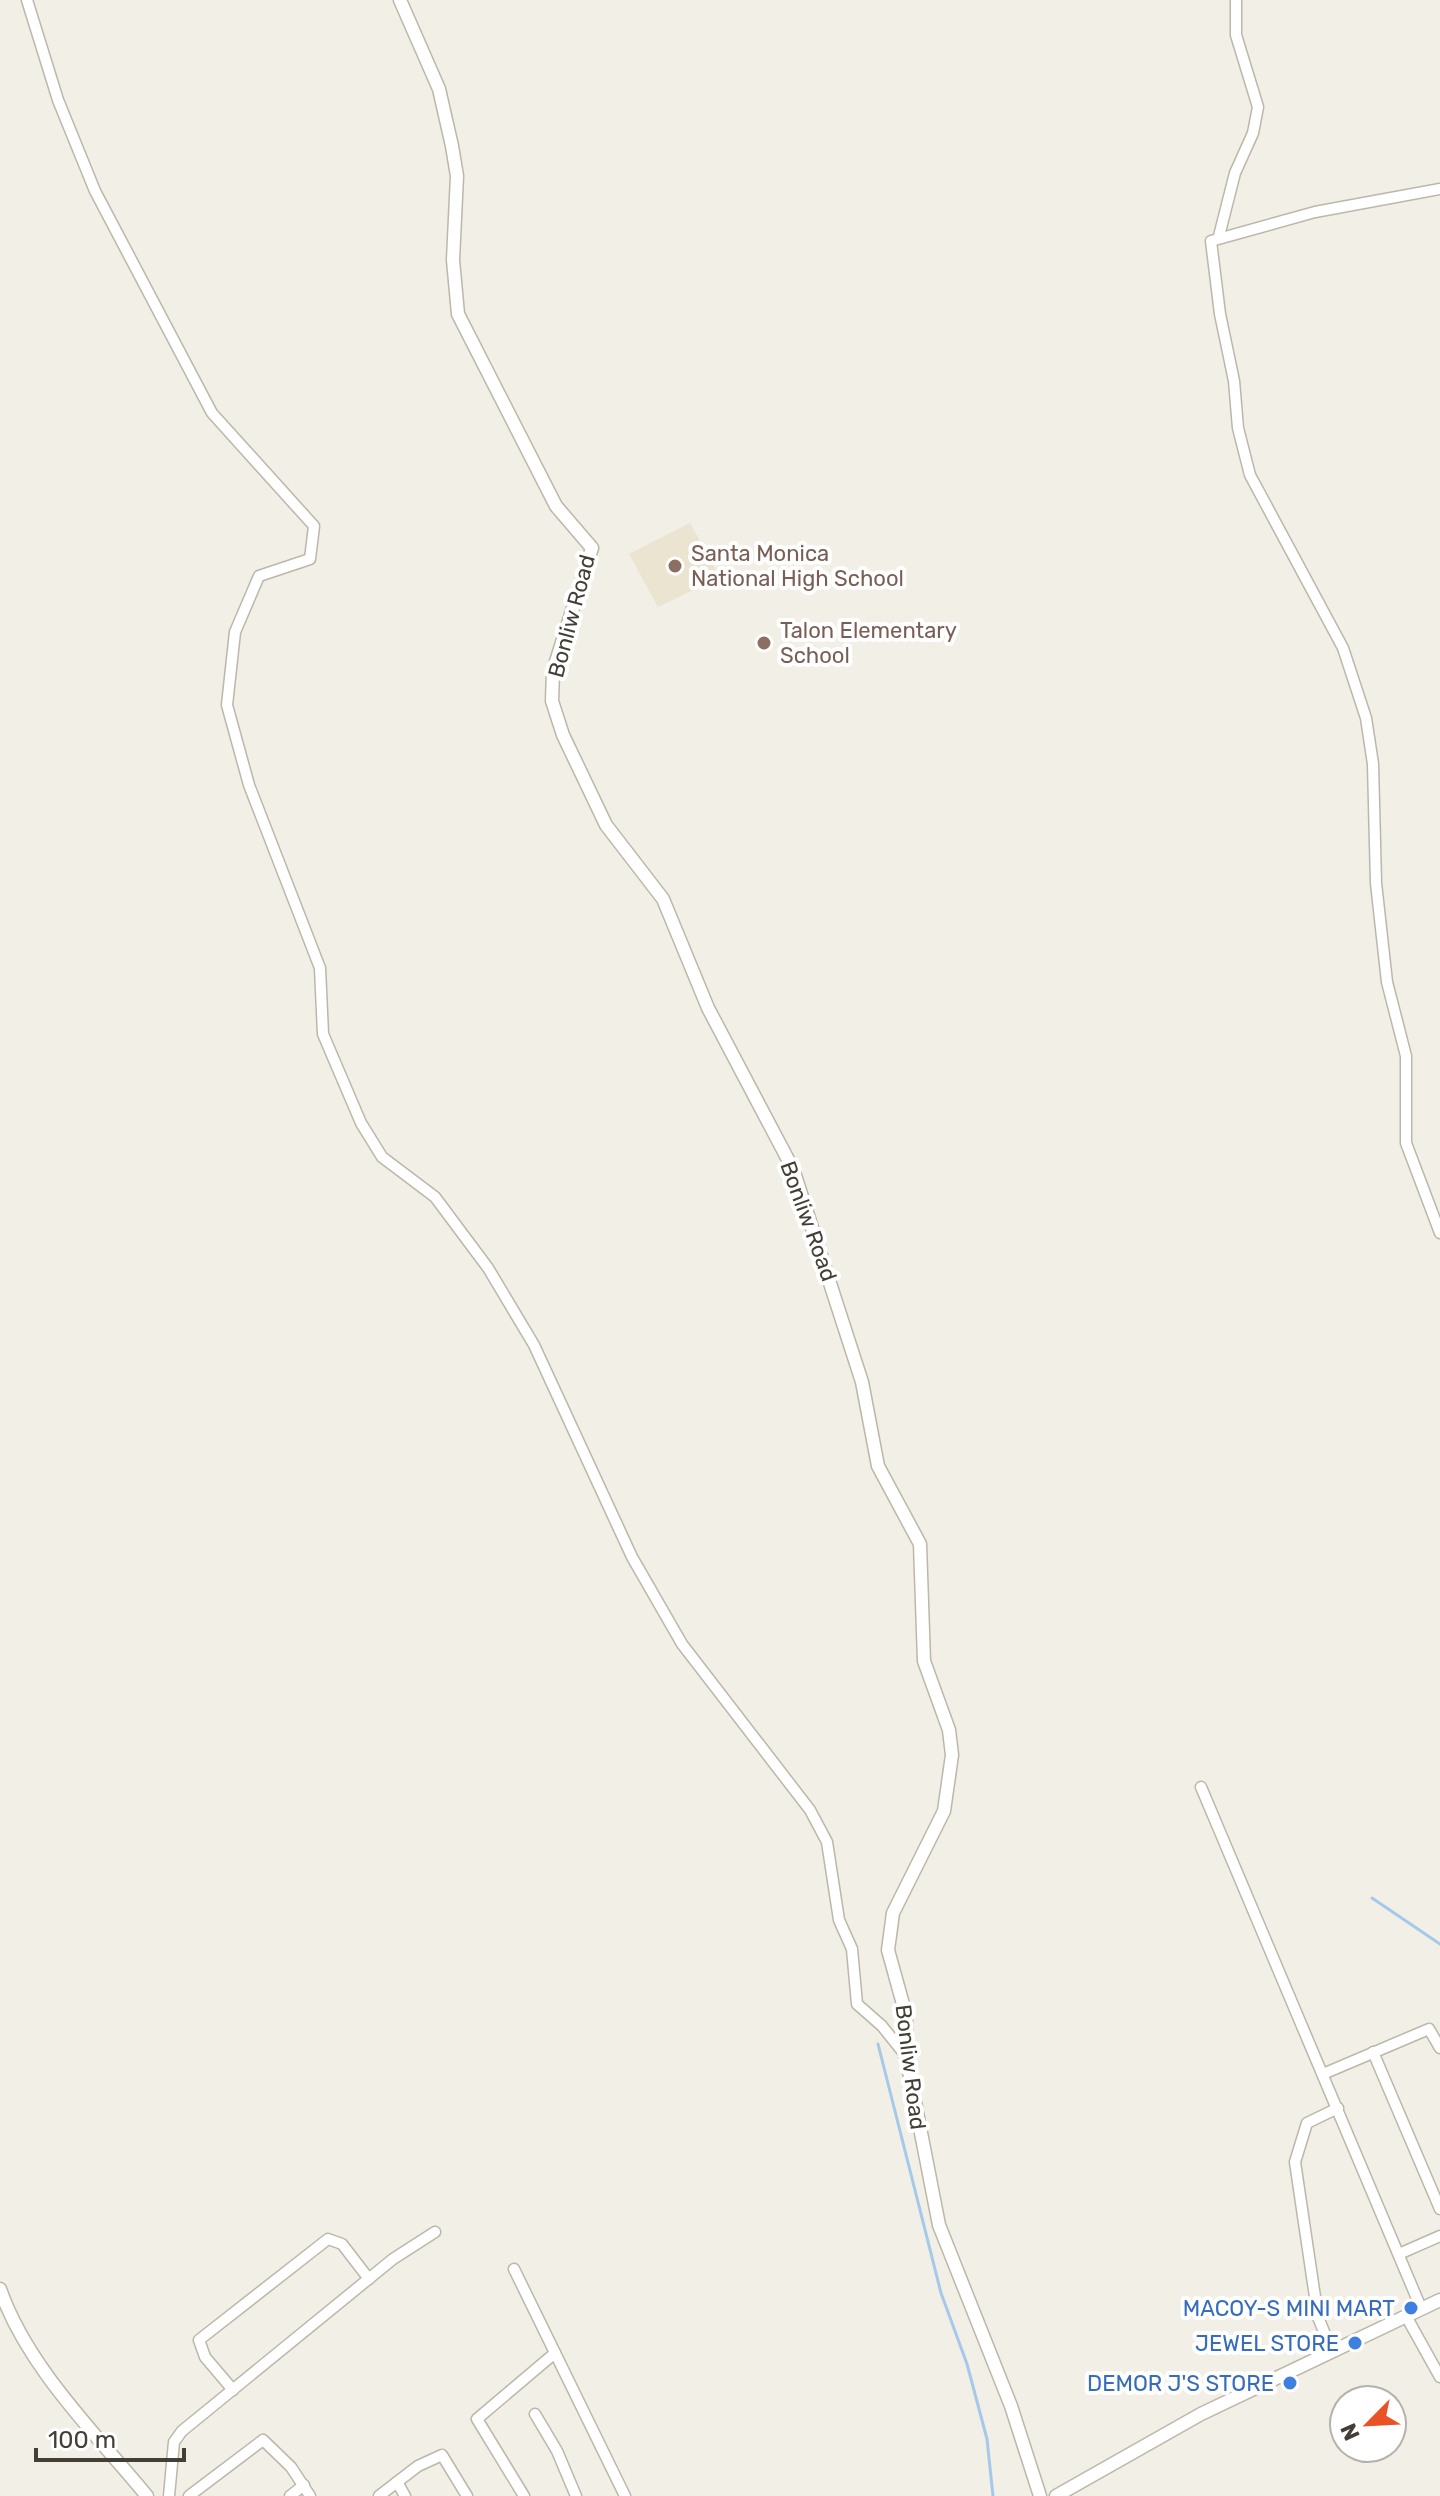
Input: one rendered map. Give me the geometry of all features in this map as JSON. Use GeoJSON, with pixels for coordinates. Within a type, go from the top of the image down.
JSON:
{"type":"FeatureCollection","features":[{"type":"Feature","properties":{"kind":"street"},"geometry":{"type":"LineString","coordinates":[[27,0],[58,100],[95,191],[212,413],[314,526],[310,559],[259,576],[235,632],[227,705],[249,785],[320,968],[323,1034],[355,1111],[382,1157],[435,1197],[488,1268],[534,1345],[632,1557],[682,1644],[810,1810],[827,1842],[839,1920],[852,1949],[857,2004],[882,2026],[906,2056]]}},
{"type":"Feature","properties":{"kind":"street","name":"Bonliw Road"},"geometry":{"type":"LineString","coordinates":[[400,0],[439,89],[452,146],[457,176],[453,260],[458,314],[556,506],[592,548],[553,671],[552,701],[559,724],[606,825],[663,899],[708,1008],[793,1169],[862,1382],[878,1466],[920,1544],[924,1661],[949,1730],[952,1755],[944,1811],[899,1898],[888,1931],[888,1950],[906,2015],[906,2056],[939,2225],[1011,2406],[1040,2496]]}},
{"type":"Feature","properties":{"kind":"street"},"geometry":{"type":"LineString","coordinates":[[1219,236],[1235,173],[1253,133],[1258,107],[1236,35],[1236,0]]}},
{"type":"Feature","properties":{"kind":"street"},"geometry":{"type":"LineString","coordinates":[[1440,189],[1315,212],[1219,236],[1211,241],[1220,314],[1234,381],[1238,428],[1250,475],[1343,648],[1366,718],[1373,764],[1376,883],[1387,982],[1406,1056],[1406,1143],[1440,1233]]}},
{"type":"Feature","properties":{"kind":"street"},"geometry":{"type":"LineString","coordinates":[[1201,1787],[1421,2308]]}},
{"type":"Feature","properties":{"kind":"street"},"geometry":{"type":"LineString","coordinates":[[1323,2074],[1429,2029],[1440,2048]]}},
{"type":"Feature","properties":{"kind":"street"},"geometry":{"type":"LineString","coordinates":[[1373,2052],[1440,2209]]}},
{"type":"Feature","properties":{"kind":"street"},"geometry":{"type":"LineString","coordinates":[[1331,2349],[1318,2317],[1295,2162],[1307,2123],[1338,2108]]}},
{"type":"Feature","properties":{"kind":"street"},"geometry":{"type":"LineString","coordinates":[[169,2496],[174,2442],[182,2431],[369,2279],[435,2232]]}},
{"type":"Feature","properties":{"kind":"street"},"geometry":{"type":"LineString","coordinates":[[1399,2254],[1440,2236]]}},
{"type":"Feature","properties":{"kind":"street"},"geometry":{"type":"LineString","coordinates":[[233,2390],[205,2357],[199,2340],[328,2239],[342,2244],[369,2279]]}},
{"type":"Feature","properties":{"kind":"street"},"geometry":{"type":"LineString","coordinates":[[514,2269],[625,2496]]}},
{"type":"Feature","properties":{"kind":"street"},"geometry":{"type":"LineString","coordinates":[[0,2289],[31,2349],[62,2393],[147,2496]]}},
{"type":"Feature","properties":{"kind":"street"},"geometry":{"type":"LineString","coordinates":[[1056,2496],[1201,2414],[1331,2349],[1440,2300]]}},
{"type":"Feature","properties":{"kind":"street"},"geometry":{"type":"LineString","coordinates":[[1406,2316],[1440,2377]]}},
{"type":"Feature","properties":{"kind":"street"},"geometry":{"type":"LineString","coordinates":[[524,2496],[477,2419],[555,2353]]}},
{"type":"Feature","properties":{"kind":"street"},"geometry":{"type":"LineString","coordinates":[[535,2414],[557,2451],[576,2496]]}},
{"type":"Feature","properties":{"kind":"street"},"geometry":{"type":"LineString","coordinates":[[189,2496],[263,2440],[304,2485],[310,2496]]}},
{"type":"Feature","properties":{"kind":"street"},"geometry":{"type":"LineString","coordinates":[[379,2496],[432,2457],[442,2455],[467,2496]]}},
{"type":"Feature","properties":{"kind":"street"},"geometry":{"type":"LineString","coordinates":[[397,2482],[405,2496]]}},
{"type":"Feature","properties":{"kind":"street"},"geometry":{"type":"LineString","coordinates":[[290,2496],[304,2485]]}},
{"type":"Feature","properties":{"kind":"shaded area","name":"Santa Monica National High School"},"geometry":{"type":"Polygon","coordinates":[[[690,523],[720,577],[658,607],[629,554],[690,523]]]}},
{"type":"Feature","properties":{"kind":"shaded area","name":"Talon Elementary School"},"geometry":{"type":"Polygon","coordinates":[[[764,634],[773,643],[764,652],[755,643],[764,634]]]}},
{"type":"Feature","properties":{"kind":"waterway"},"geometry":{"type":"LineString","coordinates":[[1372,1898],[1440,1944]]}},
{"type":"Feature","properties":{"kind":"waterway"},"geometry":{"type":"LineString","coordinates":[[878,2044],[941,2293],[967,2364],[987,2439],[993,2496]]}},
{"type":"Feature","properties":{"kind":"place","name":"Santa Monica National High School"},"geometry":{"type":"Point","coordinates":[675,566]}},
{"type":"Feature","properties":{"kind":"place","name":"Talon Elementary School"},"geometry":{"type":"Point","coordinates":[764,643]}},
{"type":"Feature","properties":{"kind":"place","name":"MACOY-S MINI MART"},"geometry":{"type":"Point","coordinates":[1411,2308]}},
{"type":"Feature","properties":{"kind":"place","name":"JEWEL STORE"},"geometry":{"type":"Point","coordinates":[1355,2343]}},
{"type":"Feature","properties":{"kind":"place","name":"DEMOR J'S STORE"},"geometry":{"type":"Point","coordinates":[1290,2383]}}]}
